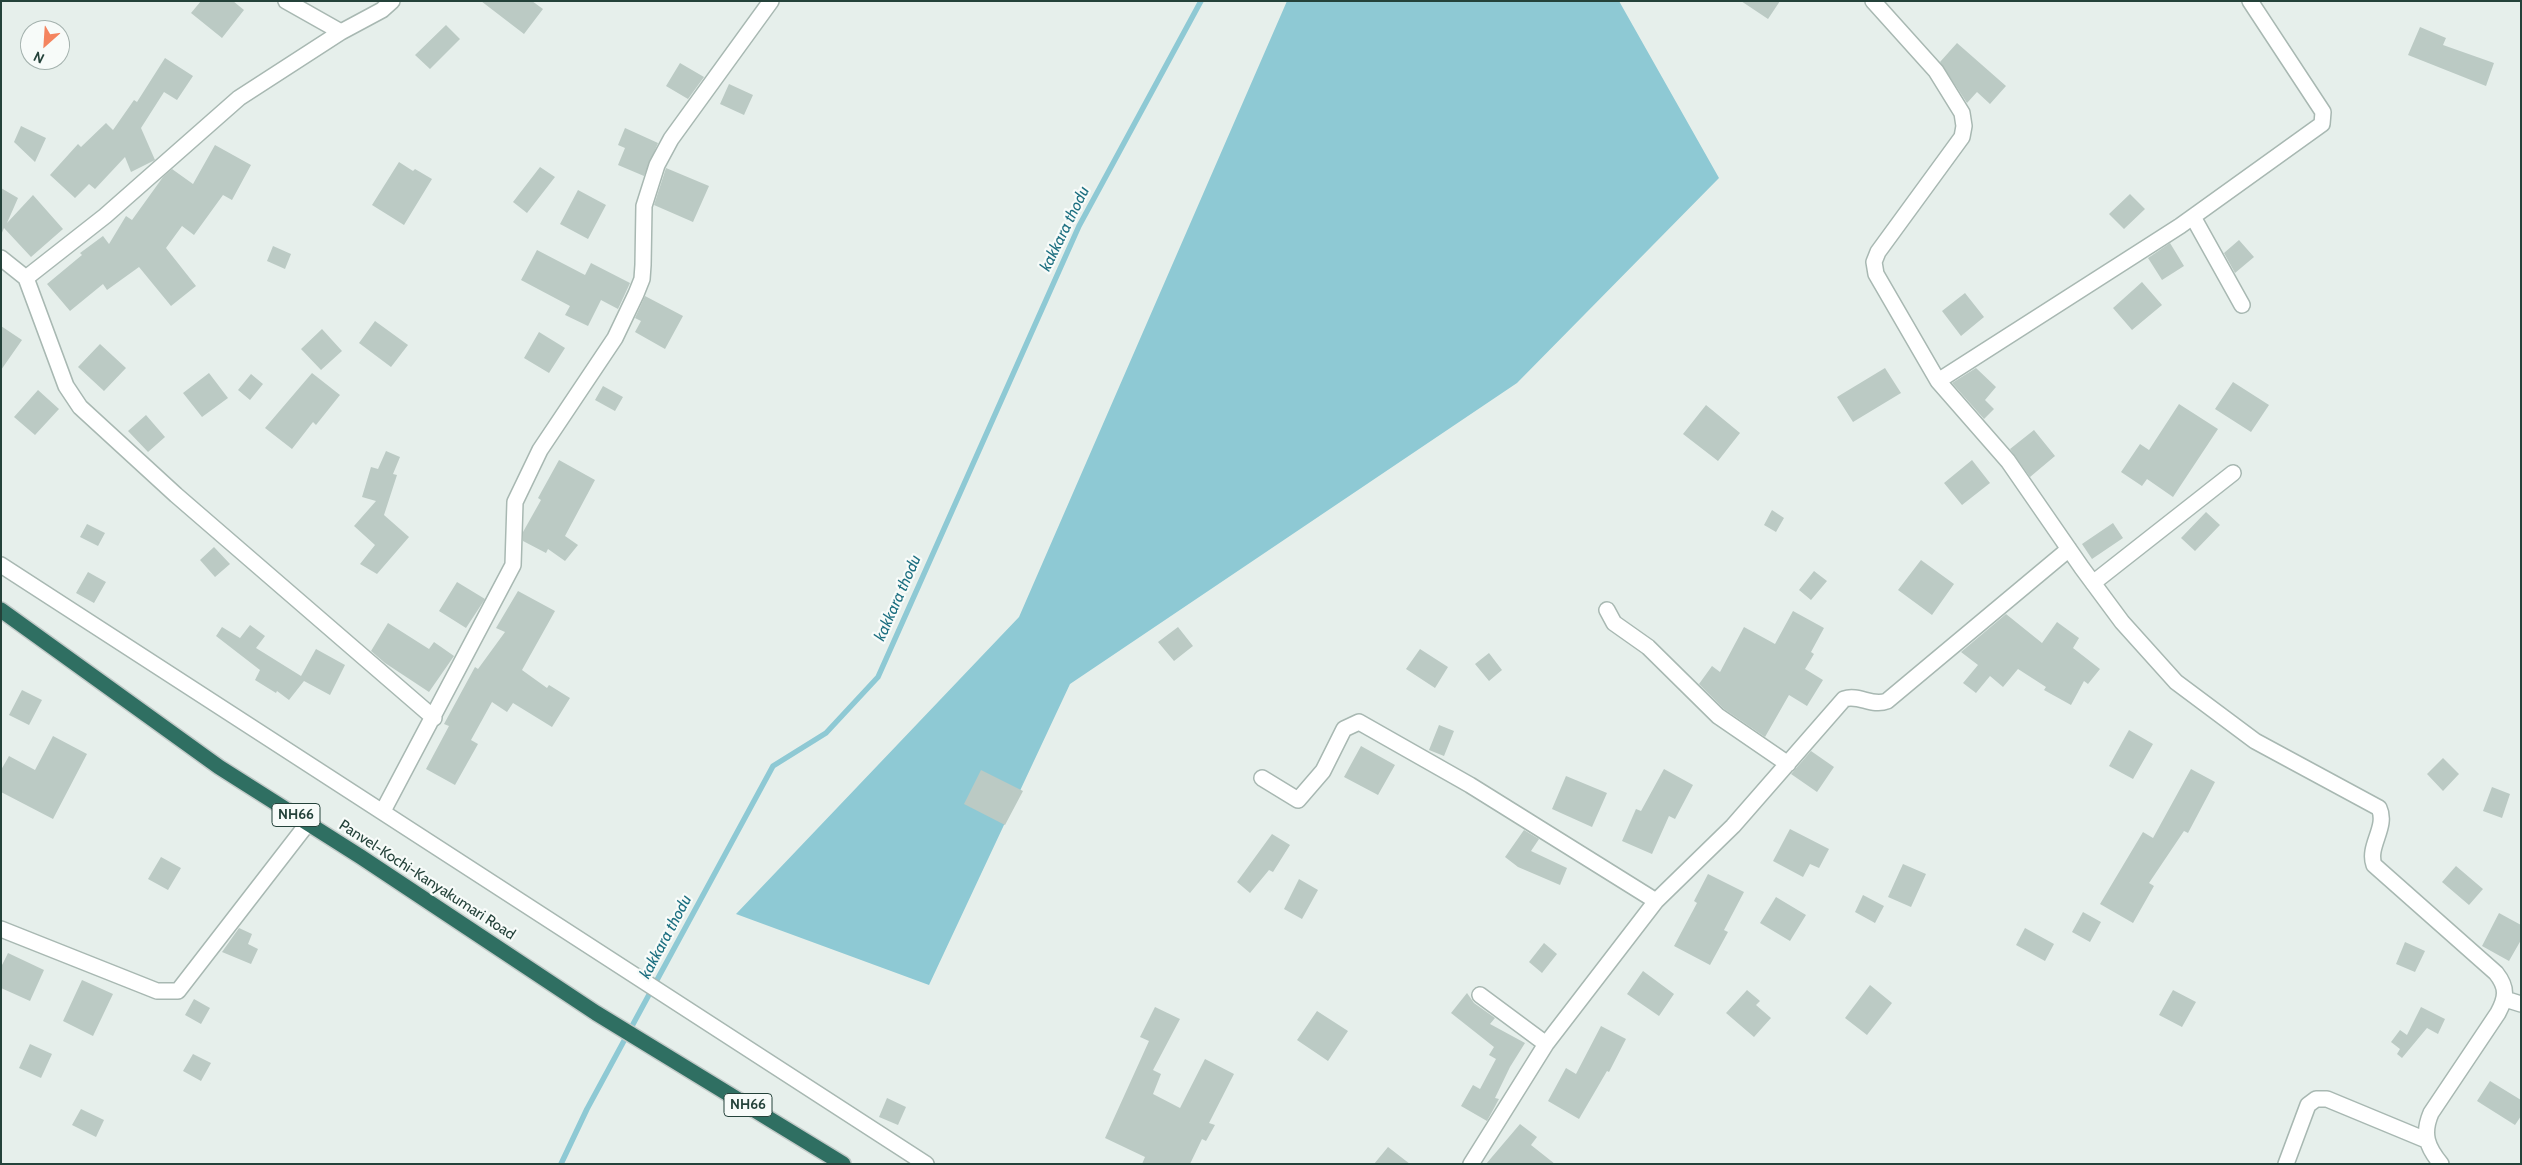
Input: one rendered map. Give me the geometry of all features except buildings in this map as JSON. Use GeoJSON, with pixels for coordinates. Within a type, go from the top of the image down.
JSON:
{"type":"FeatureCollection","features":[{"type":"Feature","properties":{"kind":"highway","name":"Panvel-Kochi-Kanyakumari Road"},"geometry":{"type":"LineString","coordinates":[[1,610],[219,767],[308,823],[596,1012],[843,1164]]}},
{"type":"Feature","properties":{"kind":"street"},"geometry":{"type":"LineString","coordinates":[[286,1],[341,32]]}},
{"type":"Feature","properties":{"kind":"street"},"geometry":{"type":"LineString","coordinates":[[26,278],[105,216],[239,98],[341,32],[382,10],[392,1]]}},
{"type":"Feature","properties":{"kind":"street"},"geometry":{"type":"LineString","coordinates":[[384,811],[512,565],[515,502],[540,450],[615,338],[636,294],[642,279],[644,206],[657,165],[672,139],[771,1]]}},
{"type":"Feature","properties":{"kind":"street"},"geometry":{"type":"LineString","coordinates":[[1873,1],[1936,71],[1962,113],[1964,126],[1962,137],[1878,252],[1874,262],[1876,274],[1938,381],[2008,461],[2122,622],[2176,682],[2255,741],[2379,808],[2381,820],[2372,852],[2374,865],[2496,973],[2504,985],[2505,999],[2431,1113],[2425,1131],[2426,1140],[2431,1152],[2441,1164]]}},
{"type":"Feature","properties":{"kind":"street"},"geometry":{"type":"LineString","coordinates":[[1938,381],[2193,217],[2324,121],[2323,112],[2250,1]]}},
{"type":"Feature","properties":{"kind":"street"},"geometry":{"type":"LineString","coordinates":[[2193,217],[2242,305]]}},
{"type":"Feature","properties":{"kind":"street"},"geometry":{"type":"LineString","coordinates":[[1,258],[26,278],[66,386],[80,407],[176,495],[434,718]]}},
{"type":"Feature","properties":{"kind":"street"},"geometry":{"type":"LineString","coordinates":[[2093,583],[2233,473]]}},
{"type":"Feature","properties":{"kind":"street"},"geometry":{"type":"LineString","coordinates":[[1471,1164],[1546,1044],[1656,901],[1733,826],[1844,699],[1856,697],[1875,702],[1887,701],[2069,549]]}},
{"type":"Feature","properties":{"kind":"street"},"geometry":{"type":"LineString","coordinates":[[1,565],[384,811],[926,1164]]}},
{"type":"Feature","properties":{"kind":"street"},"geometry":{"type":"LineString","coordinates":[[1607,610],[1614,623],[1648,647],[1718,716],[1788,764]]}},
{"type":"Feature","properties":{"kind":"street"},"geometry":{"type":"LineString","coordinates":[[1262,778],[1298,800],[1323,771],[1344,729],[1359,722],[1470,785],[1656,901]]}},
{"type":"Feature","properties":{"kind":"street"},"geometry":{"type":"LineString","coordinates":[[1,929],[157,992],[178,991],[308,823]]}},
{"type":"Feature","properties":{"kind":"street"},"geometry":{"type":"LineString","coordinates":[[1480,995],[1546,1044]]}},
{"type":"Feature","properties":{"kind":"street"},"geometry":{"type":"LineString","coordinates":[[2505,999],[2521,1004]]}},
{"type":"Feature","properties":{"kind":"street"},"geometry":{"type":"LineString","coordinates":[[2286,1164],[2308,1105],[2316,1099],[2328,1098],[2426,1140]]}},
{"type":"Feature","properties":{"kind":"water"},"geometry":{"type":"Polygon","coordinates":[[[1287,1],[1619,1],[1719,178],[1517,383],[1070,684],[929,985],[736,914],[1019,617],[1287,1]]]}},
{"type":"Feature","properties":{"kind":"waterway","name":"kakkara thodu"},"geometry":{"type":"LineString","coordinates":[[561,1164],[587,1109],[773,766],[826,733],[878,677],[1079,226],[1201,1]]}}]}
